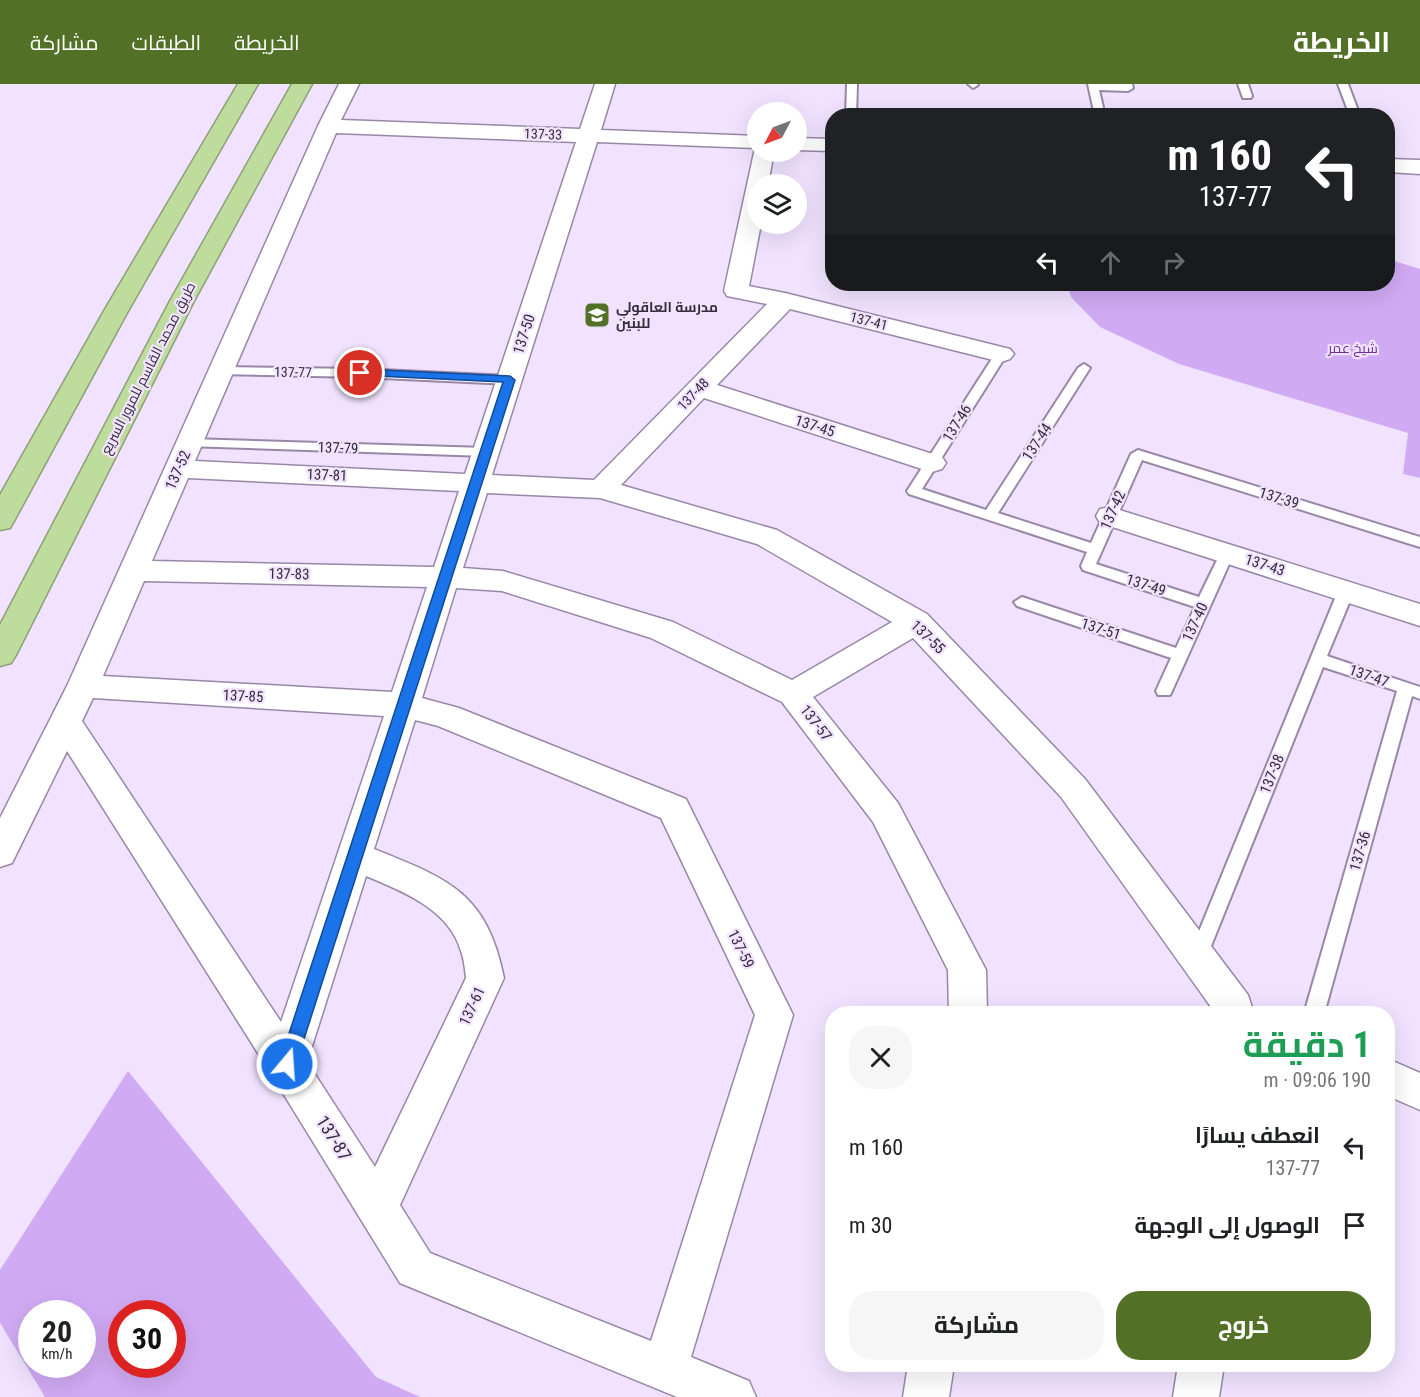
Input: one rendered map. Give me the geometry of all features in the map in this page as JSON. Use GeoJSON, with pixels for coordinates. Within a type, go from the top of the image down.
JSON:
{"type":"FeatureCollection","features":[{"type":"Feature","properties":{"kind":"highway"},"geometry":{"type":"LineString","coordinates":[[0,521],[122,300],[248,84]]}},
{"type":"Feature","properties":{"kind":"highway","name":"طريق محمد القاسم للمرور السريع"},"geometry":{"type":"LineString","coordinates":[[0,655],[182,301],[302,84]]}},
{"type":"Feature","properties":{"kind":"street","name":"137-52"},"geometry":{"type":"LineString","coordinates":[[0,853],[83,686],[328,126],[349,84]]}},
{"type":"Feature","properties":{"kind":"street","name":"137-50"},"geometry":{"type":"LineString","coordinates":[[287,1064],[605,84]]}},
{"type":"Feature","properties":{"kind":"street","name":"137-33"},"geometry":{"type":"LineString","coordinates":[[328,126],[747,142]]}},
{"type":"Feature","properties":{"kind":"street"},"geometry":{"type":"LineString","coordinates":[[807,144],[825,145]]}},
{"type":"Feature","properties":{"kind":"street","name":"137-41"},"geometry":{"type":"LineString","coordinates":[[761,162],[736,291],[785,300],[1000,354]]}},
{"type":"Feature","properties":{"kind":"street"},"geometry":{"type":"LineString","coordinates":[[1395,166],[1420,167]]}},
{"type":"Feature","properties":{"kind":"street","name":"137-48"},"geometry":{"type":"LineString","coordinates":[[601,489],[785,300]]}},
{"type":"Feature","properties":{"kind":"street","name":"137-45"},"geometry":{"type":"LineString","coordinates":[[699,388],[932,464]]}},
{"type":"Feature","properties":{"kind":"street","name":"137-81"},"geometry":{"type":"LineString","coordinates":[[178,469],[481,467]]}},
{"type":"Feature","properties":{"kind":"street","name":"137-55"},"geometry":{"type":"LineString","coordinates":[[481,467],[601,489],[767,537],[916,622],[1073,788],[1234,1006]]}},
{"type":"Feature","properties":{"kind":"street","name":"137-43"},"geometry":{"type":"LineString","coordinates":[[1110,516],[1420,615]]}},
{"type":"Feature","properties":{"kind":"street","name":"137-83"},"geometry":{"type":"LineString","coordinates":[[133,571],[446,577]]}},
{"type":"Feature","properties":{"kind":"street","name":"137-57"},"geometry":{"type":"LineString","coordinates":[[446,577],[503,581],[662,630],[793,694],[886,813],[967,970],[968,1006]]}},
{"type":"Feature","properties":{"kind":"street"},"geometry":{"type":"LineString","coordinates":[[793,694],[916,622]]}},
{"type":"Feature","properties":{"kind":"street","name":"137-85"},"geometry":{"type":"LineString","coordinates":[[83,686],[404,705]]}},
{"type":"Feature","properties":{"kind":"street","name":"137-59"},"geometry":{"type":"LineString","coordinates":[[404,705],[447,717],[674,809],[774,1016],[665,1370]]}},
{"type":"Feature","properties":{"kind":"street","name":"137-87"},"geometry":{"type":"LineString","coordinates":[[65,721],[287,1064],[415,1268],[733,1397]]}},
{"type":"Feature","properties":{"kind":"street","name":"137-61"},"geometry":{"type":"LineString","coordinates":[[355,856],[432,889],[457,908],[474,930],[483,959],[485,978],[377,1208]]}},
{"type":"Feature","properties":{"kind":"street"},"geometry":{"type":"LineString","coordinates":[[1395,1080],[1420,1092]]}},
{"type":"Feature","properties":{"kind":"street"},"geometry":{"type":"LineString","coordinates":[[926,1397],[930,1372]]}},
{"type":"Feature","properties":{"kind":"street"},"geometry":{"type":"LineString","coordinates":[[1196,1397],[1201,1372]]}},
{"type":"Feature","properties":{"kind":"lane"},"geometry":{"type":"LineString","coordinates":[[851,108],[852,84]]}},
{"type":"Feature","properties":{"kind":"lane"},"geometry":{"type":"LineString","coordinates":[[1098,108],[1093,85],[1128,88],[1128,84]]}},
{"type":"Feature","properties":{"kind":"lane"},"geometry":{"type":"LineString","coordinates":[[1243,84],[1247,96]]}},
{"type":"Feature","properties":{"kind":"lane"},"geometry":{"type":"LineString","coordinates":[[1343,84],[1352,108]]}},
{"type":"Feature","properties":{"kind":"lane","name":"137-46"},"geometry":{"type":"LineString","coordinates":[[989,516],[914,492],[1000,354]]}},
{"type":"Feature","properties":{"kind":"lane","name":"137-44"},"geometry":{"type":"LineString","coordinates":[[989,516],[1084,368]]}},
{"type":"Feature","properties":{"kind":"lane","name":"137-77"},"geometry":{"type":"LineString","coordinates":[[221,371],[360,373],[510,380]]}},
{"type":"Feature","properties":{"kind":"lane","name":"137-79"},"geometry":{"type":"LineString","coordinates":[[190,443],[481,467]]}},
{"type":"Feature","properties":{"kind":"lane","name":"137-42"},"geometry":{"type":"LineString","coordinates":[[1088,566],[1138,454]]}},
{"type":"Feature","properties":{"kind":"lane","name":"137-39"},"geometry":{"type":"LineString","coordinates":[[1138,454],[1420,542]]}},
{"type":"Feature","properties":{"kind":"lane"},"geometry":{"type":"LineString","coordinates":[[989,516],[1095,550]]}},
{"type":"Feature","properties":{"kind":"lane","name":"137-40"},"geometry":{"type":"LineString","coordinates":[[1164,691],[1227,553]]}},
{"type":"Feature","properties":{"kind":"lane","name":"137-49"},"geometry":{"type":"LineString","coordinates":[[1088,566],[1204,604]]}},
{"type":"Feature","properties":{"kind":"lane","name":"137-38"},"geometry":{"type":"LineString","coordinates":[[1197,956],[1346,591]]}},
{"type":"Feature","properties":{"kind":"lane","name":"137-51"},"geometry":{"type":"LineString","coordinates":[[1022,602],[1180,655]]}},
{"type":"Feature","properties":{"kind":"lane","name":"137-47"},"geometry":{"type":"LineString","coordinates":[[1318,659],[1413,691]]}},
{"type":"Feature","properties":{"kind":"lane","name":"137-36"},"geometry":{"type":"LineString","coordinates":[[1316,1006],[1413,691]]}},
{"type":"Feature","properties":{"kind":"green space","name":"شيخ عمر"},"geometry":{"type":"Polygon","coordinates":[[[1395,261],[1420,269],[1420,478],[1403,474],[1408,433],[1179,364],[1100,327],[1071,297],[1069,291],[1395,291],[1395,261]]]}},
{"type":"Feature","properties":{"kind":"green space"},"geometry":{"type":"Polygon","coordinates":[[[128,1071],[376,1377],[420,1397],[45,1397],[33,1378],[96,1378],[96,1300],[18,1300],[18,1353],[0,1323],[0,1270],[128,1071]]]}},
{"type":"Feature","properties":{"kind":"place","name":"مدرسة العاقولي للبنين"},"geometry":{"type":"Point","coordinates":[597,315]}},
{"type":"Feature","properties":{"kind":"route"},"geometry":{"type":"LineString","coordinates":[[287,1064],[510,380],[360,373]]}}]}
